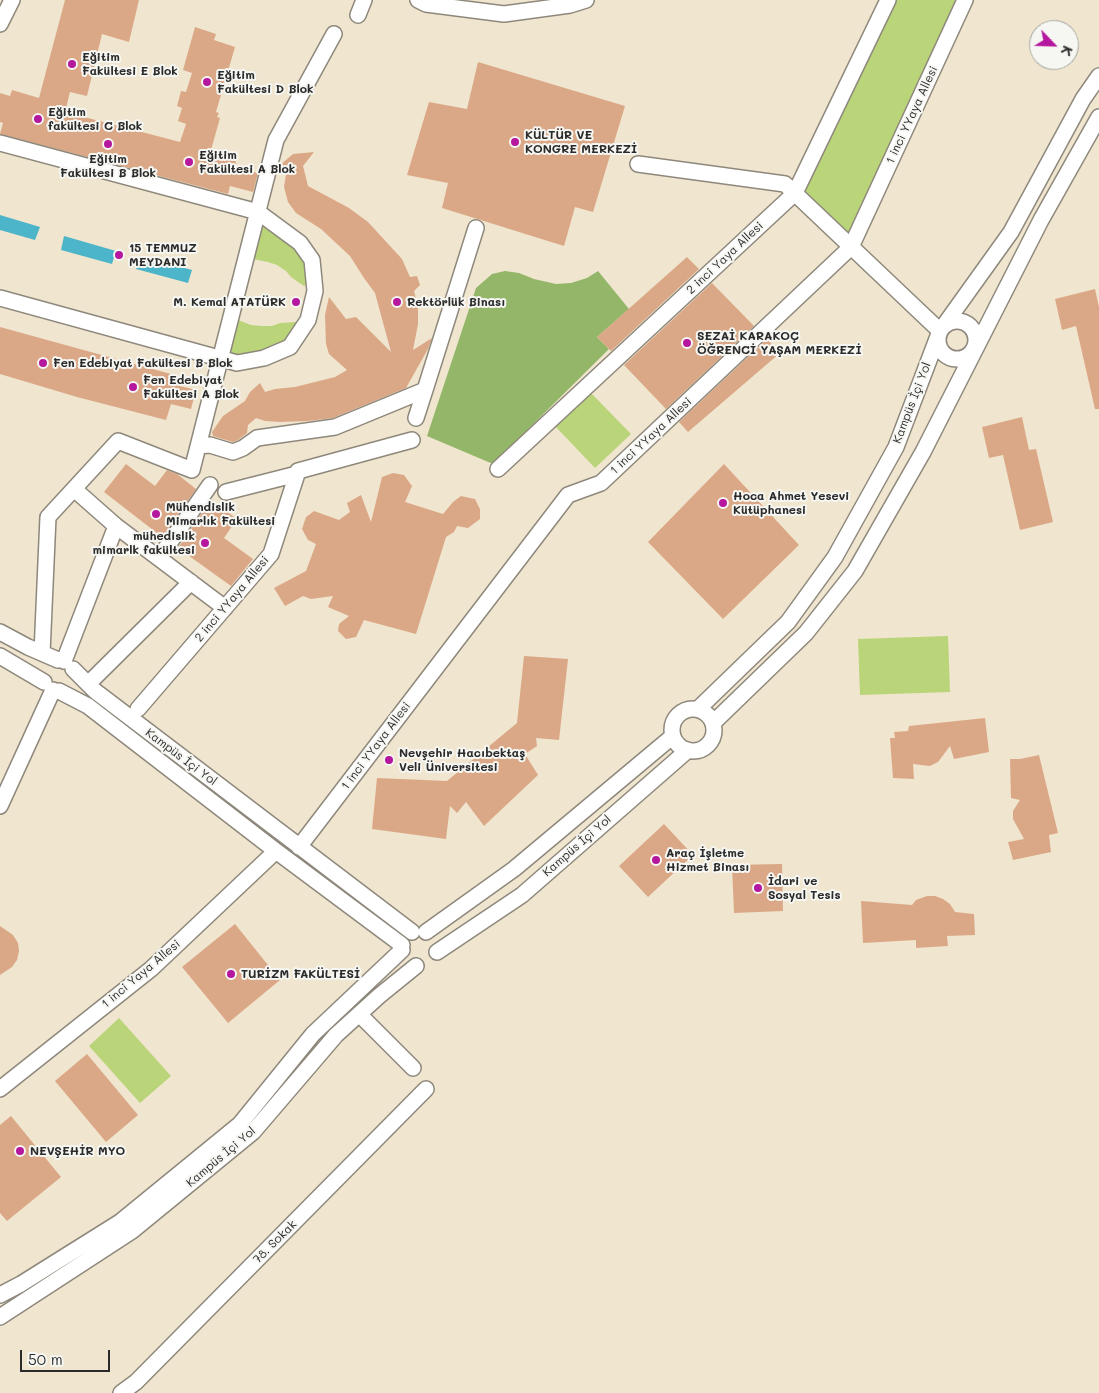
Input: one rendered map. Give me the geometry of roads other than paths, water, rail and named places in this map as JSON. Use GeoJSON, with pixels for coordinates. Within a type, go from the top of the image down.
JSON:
{"type":"FeatureCollection","features":[{"type":"Feature","properties":{"kind":"street"},"geometry":{"type":"LineString","coordinates":[[0,24],[12,0]]}},
{"type":"Feature","properties":{"kind":"street"},"geometry":{"type":"LineString","coordinates":[[355,0],[358,15],[364,0]]}},
{"type":"Feature","properties":{"kind":"street"},"geometry":{"type":"LineString","coordinates":[[418,0],[426,4],[504,14],[570,5],[586,0]]}},
{"type":"Feature","properties":{"kind":"street","name":"2 inci Yaya Allesi"},"geometry":{"type":"LineString","coordinates":[[498,469],[795,193],[888,0]]}},
{"type":"Feature","properties":{"kind":"street","name":"1 inci YYaya Allesi"},"geometry":{"type":"LineString","coordinates":[[299,847],[568,496],[601,483],[851,247],[965,0]]}},
{"type":"Feature","properties":{"kind":"street"},"geometry":{"type":"LineString","coordinates":[[192,470],[276,140],[334,34]]}},
{"type":"Feature","properties":{"kind":"street","name":"Kampüs İçi Yol"},"geometry":{"type":"LineString","coordinates":[[698,709],[788,622],[835,557],[896,447],[940,331],[1011,232],[1083,99],[1099,76]]}},
{"type":"Feature","properties":{"kind":"street"},"geometry":{"type":"LineString","coordinates":[[713,723],[806,633],[855,571],[923,452],[1041,220],[1099,117]]}},
{"type":"Feature","properties":{"kind":"street"},"geometry":{"type":"LineString","coordinates":[[0,143],[258,212],[300,243],[312,260],[315,291],[308,320],[290,347],[264,358],[237,363],[0,298]]}},
{"type":"Feature","properties":{"kind":"street"},"geometry":{"type":"LineString","coordinates":[[638,164],[785,184],[940,331]]}},
{"type":"Feature","properties":{"kind":"street"},"geometry":{"type":"LineString","coordinates":[[416,418],[476,228]]}},
{"type":"Feature","properties":{"kind":"street"},"geometry":{"type":"LineString","coordinates":[[962,321],[968,324],[976,334],[974,351],[970,356],[959,360],[948,358],[943,354],[938,343],[940,331],[949,323],[962,321]]}},
{"type":"Feature","properties":{"kind":"street"},"geometry":{"type":"LineString","coordinates":[[198,446],[210,445],[233,452],[243,448],[257,438],[335,427],[425,390]]}},
{"type":"Feature","properties":{"kind":"street"},"geometry":{"type":"LineString","coordinates":[[159,558],[217,489],[297,474],[298,472],[412,440]]}},
{"type":"Feature","properties":{"kind":"street"},"geometry":{"type":"LineString","coordinates":[[42,653],[48,516],[118,442],[192,470],[217,489]]}},
{"type":"Feature","properties":{"kind":"street","name":"2 inci YYaya Allesi"},"geometry":{"type":"LineString","coordinates":[[138,709],[271,554],[297,474]]}},
{"type":"Feature","properties":{"kind":"street"},"geometry":{"type":"LineString","coordinates":[[74,489],[116,526],[224,608]]}},
{"type":"Feature","properties":{"kind":"street"},"geometry":{"type":"LineString","coordinates":[[65,663],[116,526]]}},
{"type":"Feature","properties":{"kind":"street"},"geometry":{"type":"LineString","coordinates":[[88,684],[191,582]]}},
{"type":"Feature","properties":{"kind":"street","name":"Kampüs İçi Yol"},"geometry":{"type":"LineString","coordinates":[[0,632],[65,663],[95,692],[166,746],[299,847],[419,932],[514,869],[673,736]]}},
{"type":"Feature","properties":{"kind":"street","name":"Kampüs İçi Yol"},"geometry":{"type":"LineString","coordinates":[[0,656],[52,688],[88,706],[402,948],[314,1034],[240,1124],[120,1222],[21,1284],[3,1288]]}},
{"type":"Feature","properties":{"kind":"street"},"geometry":{"type":"LineString","coordinates":[[0,806],[52,688]]}},
{"type":"Feature","properties":{"kind":"street"},"geometry":{"type":"LineString","coordinates":[[698,709],[710,717],[713,723],[714,731],[712,738],[709,744],[702,749],[695,751],[681,748],[673,736],[672,728],[674,722],[684,711],[698,709]]}},
{"type":"Feature","properties":{"kind":"street"},"geometry":{"type":"LineString","coordinates":[[154,758],[166,746]]}},
{"type":"Feature","properties":{"kind":"street","name":"Kampüs İçi Yol"},"geometry":{"type":"LineString","coordinates":[[437,952],[522,895],[688,750]]}},
{"type":"Feature","properties":{"kind":"street","name":"1 inci Yaya Allesi"},"geometry":{"type":"LineString","coordinates":[[0,1089],[151,969],[276,851]]}},
{"type":"Feature","properties":{"kind":"street"},"geometry":{"type":"LineString","coordinates":[[419,932],[434,939],[437,945],[434,959],[429,964],[423,966],[410,964],[404,959],[402,948],[404,939],[419,932]]}},
{"type":"Feature","properties":{"kind":"street","name":"Kampüs İçi Yol"},"geometry":{"type":"LineString","coordinates":[[0,1317],[132,1231],[253,1132],[336,1035],[416,966]]}},
{"type":"Feature","properties":{"kind":"street"},"geometry":{"type":"LineString","coordinates":[[359,1014],[412,1068]]}},
{"type":"Feature","properties":{"kind":"street","name":"78. Sokak"},"geometry":{"type":"LineString","coordinates":[[121,1393],[136,1382],[426,1090]]}},
{"type":"Feature","properties":{"kind":"water"},"geometry":{"type":"Polygon","coordinates":[[[0,215],[40,227],[35,240],[0,230],[0,215]]]}},
{"type":"Feature","properties":{"kind":"water"},"geometry":{"type":"Polygon","coordinates":[[[64,236],[116,251],[112,264],[61,250],[64,236]]]}},
{"type":"Feature","properties":{"kind":"water"},"geometry":{"type":"Polygon","coordinates":[[[140,256],[192,270],[188,283],[136,269],[140,256]]]}},
{"type":"Feature","properties":{"kind":"place","name":"Eğitim Fakültesi E Blok"},"geometry":{"type":"Point","coordinates":[72,64]}},
{"type":"Feature","properties":{"kind":"place","name":"Eğitim Fakültesi D Blok"},"geometry":{"type":"Point","coordinates":[207,82]}},
{"type":"Feature","properties":{"kind":"place","name":"Eğitim fakültesi C Blok"},"geometry":{"type":"Point","coordinates":[38,119]}},
{"type":"Feature","properties":{"kind":"place","name":"KÜLTÜR VE KONGRE MERKEZİ"},"geometry":{"type":"Point","coordinates":[515,142]}},
{"type":"Feature","properties":{"kind":"place","name":"Eğitim Fakültesi B Blok"},"geometry":{"type":"Point","coordinates":[108,144]}},
{"type":"Feature","properties":{"kind":"place","name":"Eğitim Fakültesi A Blok"},"geometry":{"type":"Point","coordinates":[189,162]}},
{"type":"Feature","properties":{"kind":"place","name":"15 TEMMUZ MEYDANI"},"geometry":{"type":"Point","coordinates":[119,255]}},
{"type":"Feature","properties":{"kind":"place","name":"M. Kemal ATATÜRK"},"geometry":{"type":"Point","coordinates":[296,302]}},
{"type":"Feature","properties":{"kind":"place","name":"Rektörlük Binası"},"geometry":{"type":"Point","coordinates":[397,302]}},
{"type":"Feature","properties":{"kind":"place","name":"SEZAİ KARAKOÇ ÖĞRENCİ YAŞAM MERKEZİ"},"geometry":{"type":"Point","coordinates":[687,343]}},
{"type":"Feature","properties":{"kind":"place","name":"Fen Edebiyat Fakültesi B Blok"},"geometry":{"type":"Point","coordinates":[43,363]}},
{"type":"Feature","properties":{"kind":"place","name":"Fen Edebiyat Fakültesi A Blok"},"geometry":{"type":"Point","coordinates":[133,387]}},
{"type":"Feature","properties":{"kind":"place","name":"Hoca Ahmet Yesevi Kütüphanesi"},"geometry":{"type":"Point","coordinates":[723,503]}},
{"type":"Feature","properties":{"kind":"place","name":"Mühendislik Mimarlık Fakültesi"},"geometry":{"type":"Point","coordinates":[156,514]}},
{"type":"Feature","properties":{"kind":"place","name":"mühedislik mimarlk fakültesi"},"geometry":{"type":"Point","coordinates":[205,543]}},
{"type":"Feature","properties":{"kind":"place","name":"Nevşehir Hacıbektaş Veli Üniversitesi"},"geometry":{"type":"Point","coordinates":[389,760]}},
{"type":"Feature","properties":{"kind":"place","name":"Araç İşletme Hizmet Binası"},"geometry":{"type":"Point","coordinates":[656,860]}},
{"type":"Feature","properties":{"kind":"place","name":"İdari ve Sosyal Tesis"},"geometry":{"type":"Point","coordinates":[758,888]}},
{"type":"Feature","properties":{"kind":"place","name":"TURİZM FAKÜLTESİ"},"geometry":{"type":"Point","coordinates":[231,974]}},
{"type":"Feature","properties":{"kind":"place","name":"NEVŞEHİR MYO"},"geometry":{"type":"Point","coordinates":[20,1151]}}]}
